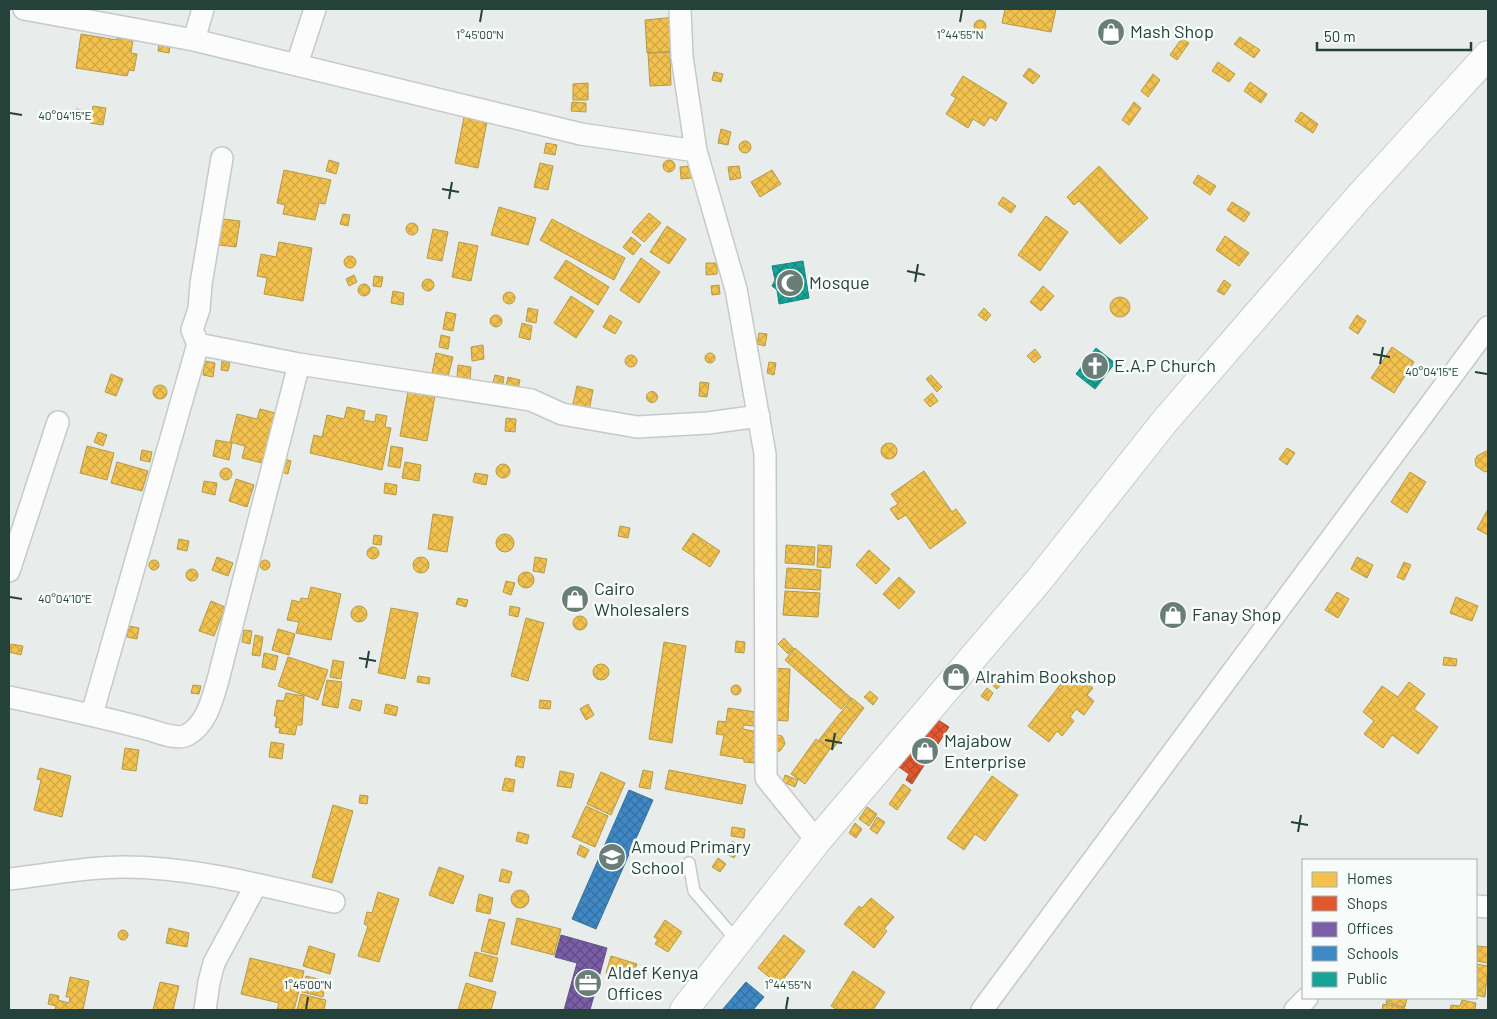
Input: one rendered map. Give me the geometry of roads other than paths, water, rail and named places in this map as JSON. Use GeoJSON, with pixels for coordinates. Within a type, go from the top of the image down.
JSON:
{"type":"FeatureCollection","features":[{"type":"Feature","properties":{"kind":"street"},"geometry":{"type":"LineString","coordinates":[[24,9],[194,40],[581,134],[696,151]]}},
{"type":"Feature","properties":{"kind":"street"},"geometry":{"type":"LineString","coordinates":[[194,40],[203,9]]}},
{"type":"Feature","properties":{"kind":"street"},"geometry":{"type":"LineString","coordinates":[[297,64],[314,9]]}},
{"type":"Feature","properties":{"kind":"street"},"geometry":{"type":"LineString","coordinates":[[680,9],[682,57],[696,151],[736,289],[765,454],[767,513],[766,778],[817,840]]}},
{"type":"Feature","properties":{"kind":"street"},"geometry":{"type":"LineString","coordinates":[[684,1010],[817,840],[1039,580],[1172,414],[1357,199],[1488,55]]}},
{"type":"Feature","properties":{"kind":"street"},"geometry":{"type":"LineString","coordinates":[[92,714],[198,344],[192,330],[199,309],[201,284],[222,158]]}},
{"type":"Feature","properties":{"kind":"street"},"geometry":{"type":"LineString","coordinates":[[982,1010],[1488,327]]}},
{"type":"Feature","properties":{"kind":"street"},"geometry":{"type":"LineString","coordinates":[[198,344],[299,364],[531,400],[562,414],[637,427],[708,423],[759,416]]}},
{"type":"Feature","properties":{"kind":"street"},"geometry":{"type":"LineString","coordinates":[[9,697],[92,714],[168,736],[186,736],[199,725],[210,706],[218,680],[299,364]]}},
{"type":"Feature","properties":{"kind":"street"},"geometry":{"type":"LineString","coordinates":[[9,571],[58,422]]}},
{"type":"Feature","properties":{"kind":"street"},"geometry":{"type":"LineString","coordinates":[[9,879],[121,867],[160,868],[217,876],[334,902]]}},
{"type":"Feature","properties":{"kind":"street"},"geometry":{"type":"LineString","coordinates":[[205,1010],[214,963],[256,885]]}},
{"type":"Feature","properties":{"kind":"street"},"geometry":{"type":"LineString","coordinates":[[1295,1010],[1306,999]]}},
{"type":"Feature","properties":{"kind":"lane"},"geometry":{"type":"LineString","coordinates":[[689,863],[694,891],[738,942]]}},
{"type":"Feature","properties":{"kind":"place","name":"Mash Shop"},"geometry":{"type":"Point","coordinates":[1111,32]}},
{"type":"Feature","properties":{"kind":"place","name":"Mosque"},"geometry":{"type":"Point","coordinates":[790,283]}},
{"type":"Feature","properties":{"kind":"place","name":"E.A.P Church"},"geometry":{"type":"Point","coordinates":[1095,366]}},
{"type":"Feature","properties":{"kind":"place","name":"Cairo Wholesalers"},"geometry":{"type":"Point","coordinates":[575,599]}},
{"type":"Feature","properties":{"kind":"place","name":"Fanay Shop"},"geometry":{"type":"Point","coordinates":[1173,615]}},
{"type":"Feature","properties":{"kind":"place","name":"Alrahim Bookshop"},"geometry":{"type":"Point","coordinates":[956,677]}},
{"type":"Feature","properties":{"kind":"place","name":"Majabow Enterprise"},"geometry":{"type":"Point","coordinates":[925,751]}},
{"type":"Feature","properties":{"kind":"place","name":"Amoud Primary School"},"geometry":{"type":"Point","coordinates":[612,857]}},
{"type":"Feature","properties":{"kind":"place","name":"Aldef Kenya Offices"},"geometry":{"type":"Point","coordinates":[588,983]}}]}
